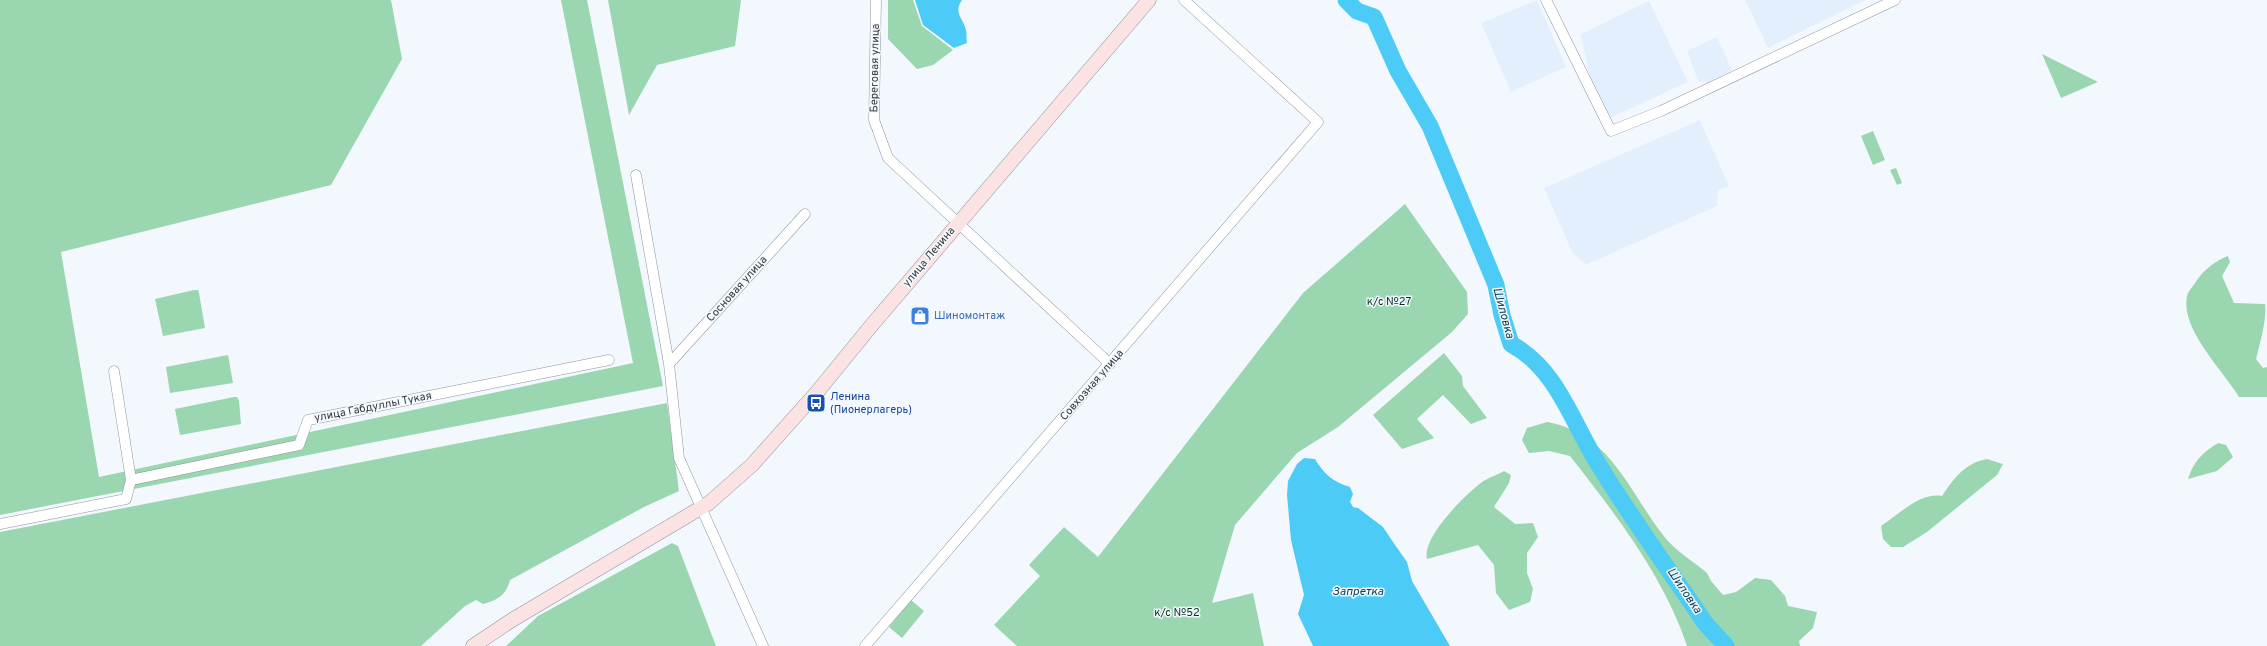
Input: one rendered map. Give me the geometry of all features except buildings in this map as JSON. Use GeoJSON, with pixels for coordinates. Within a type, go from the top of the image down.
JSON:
{"type":"FeatureCollection","features":[{"type":"Feature","properties":{"kind":"street","name":"Береговая улица"},"geometry":{"type":"LineString","coordinates":[[876,0],[874,120],[888,158],[1110,364]]}},
{"type":"Feature","properties":{"kind":"street","name":"улица Ленина"},"geometry":{"type":"LineString","coordinates":[[473,646],[512,620],[702,507],[747,470],[818,391],[958,223],[1149,0]]}},
{"type":"Feature","properties":{"kind":"street","name":"Совхозная улица"},"geometry":{"type":"LineString","coordinates":[[865,646],[1318,122],[1184,0]]}},
{"type":"Feature","properties":{"kind":"street"},"geometry":{"type":"LineString","coordinates":[[1546,0],[1611,131],[1661,111],[1895,0]]}},
{"type":"Feature","properties":{"kind":"street"},"geometry":{"type":"LineString","coordinates":[[636,174],[669,364],[679,458],[763,646]]}},
{"type":"Feature","properties":{"kind":"street","name":"Сосновая улица"},"geometry":{"type":"LineString","coordinates":[[669,364],[805,214]]}},
{"type":"Feature","properties":{"kind":"street","name":"улица Габдуллы Тукая"},"geometry":{"type":"LineString","coordinates":[[131,480],[299,445],[308,420],[609,360]]}},
{"type":"Feature","properties":{"kind":"street"},"geometry":{"type":"LineString","coordinates":[[0,524],[126,499],[131,480],[114,371]]}},
{"type":"Feature","properties":{"kind":"shaded area"},"geometry":{"type":"Polygon","coordinates":[[[1537,0],[1566,67],[1511,92],[1481,23],[1537,0]]]}},
{"type":"Feature","properties":{"kind":"shaded area"},"geometry":{"type":"Polygon","coordinates":[[[1745,0],[1865,0],[1768,48],[1745,0]]]}},
{"type":"Feature","properties":{"kind":"shaded area"},"geometry":{"type":"Polygon","coordinates":[[[1649,1],[1688,82],[1610,118],[1589,74],[1581,34],[1649,1]]]}},
{"type":"Feature","properties":{"kind":"shaded area"},"geometry":{"type":"Polygon","coordinates":[[[1717,37],[1732,70],[1707,83],[1698,81],[1687,51],[1717,37]]]}},
{"type":"Feature","properties":{"kind":"shaded area"},"geometry":{"type":"Polygon","coordinates":[[[1700,120],[1729,186],[1718,191],[1717,206],[1586,265],[1572,252],[1544,188],[1700,120]]]}},
{"type":"Feature","properties":{"kind":"green space"},"geometry":{"type":"Polygon","coordinates":[[[0,0],[391,0],[402,59],[331,185],[61,252],[99,477],[633,363],[561,0],[587,0],[663,386],[0,515],[0,0]]]}},
{"type":"Feature","properties":{"kind":"green space"},"geometry":{"type":"Polygon","coordinates":[[[608,0],[741,0],[735,46],[657,65],[629,115],[608,0]]]}},
{"type":"Feature","properties":{"kind":"green space"},"geometry":{"type":"Polygon","coordinates":[[[888,0],[913,0],[922,26],[953,50],[933,65],[917,69],[888,39],[888,0]]]}},
{"type":"Feature","properties":{"kind":"green space"},"geometry":{"type":"Polygon","coordinates":[[[2042,54],[2098,82],[2061,98],[2042,54]]]}},
{"type":"Feature","properties":{"kind":"green space"},"geometry":{"type":"Polygon","coordinates":[[[1873,131],[1885,160],[1873,165],[1861,136],[1873,131]]]}},
{"type":"Feature","properties":{"kind":"green space"},"geometry":{"type":"Polygon","coordinates":[[[1896,168],[1902,183],[1897,185],[1890,170],[1896,168]]]}},
{"type":"Feature","properties":{"kind":"green space","name":"к/с №27"},"geometry":{"type":"Polygon","coordinates":[[[1405,204],[1467,292],[1468,314],[1452,332],[1338,427],[1297,453],[1235,525],[1212,603],[1253,593],[1264,646],[1017,646],[994,625],[1040,576],[1029,565],[1064,527],[1098,557],[1303,293],[1405,204]]]}},
{"type":"Feature","properties":{"kind":"green space"},"geometry":{"type":"Polygon","coordinates":[[[2228,256],[2230,262],[2222,276],[2234,303],[2265,304],[2264,324],[2256,359],[2263,368],[2267,367],[2267,397],[2239,397],[2203,347],[2189,319],[2186,306],[2189,291],[2207,269],[2219,260],[2228,256]]]}},
{"type":"Feature","properties":{"kind":"green space"},"geometry":{"type":"Polygon","coordinates":[[[198,290],[199,293],[205,328],[163,336],[155,299],[198,290]]]}},
{"type":"Feature","properties":{"kind":"green space"},"geometry":{"type":"Polygon","coordinates":[[[1444,353],[1462,376],[1463,386],[1487,418],[1471,424],[1443,395],[1417,419],[1434,438],[1402,449],[1373,415],[1444,353]]]}},
{"type":"Feature","properties":{"kind":"green space"},"geometry":{"type":"Polygon","coordinates":[[[228,355],[233,383],[170,393],[166,367],[228,355]]]}},
{"type":"Feature","properties":{"kind":"green space"},"geometry":{"type":"Polygon","coordinates":[[[237,397],[239,401],[241,424],[180,435],[175,409],[237,397]]]}},
{"type":"Feature","properties":{"kind":"green space"},"geometry":{"type":"Polygon","coordinates":[[[667,403],[679,491],[644,507],[510,580],[504,593],[497,599],[483,604],[476,600],[465,606],[421,646],[0,646],[0,532],[667,403]]]}},
{"type":"Feature","properties":{"kind":"green space"},"geometry":{"type":"Polygon","coordinates":[[[1547,422],[1569,428],[1587,438],[1602,451],[1628,482],[1667,540],[1707,573],[1711,581],[1723,595],[1736,592],[1755,578],[1771,580],[1785,596],[1788,606],[1817,612],[1813,628],[1799,641],[1800,646],[1687,646],[1666,596],[1637,546],[1570,456],[1549,451],[1529,453],[1522,440],[1527,428],[1547,422]]]}},
{"type":"Feature","properties":{"kind":"green space"},"geometry":{"type":"Polygon","coordinates":[[[2218,443],[2226,445],[2233,457],[2217,471],[2188,479],[2199,458],[2218,443]]]}},
{"type":"Feature","properties":{"kind":"green space"},"geometry":{"type":"Polygon","coordinates":[[[1987,459],[2003,464],[1997,475],[1927,532],[1903,547],[1891,547],[1883,539],[1881,526],[1910,505],[1926,497],[1942,496],[1961,472],[1972,464],[1987,459]]]}},
{"type":"Feature","properties":{"kind":"green space"},"geometry":{"type":"Polygon","coordinates":[[[1504,471],[1511,475],[1509,483],[1494,507],[1515,524],[1533,523],[1538,537],[1527,553],[1527,573],[1533,589],[1530,602],[1509,610],[1496,593],[1494,565],[1478,545],[1427,559],[1427,550],[1431,540],[1446,517],[1482,482],[1504,471]]]}},
{"type":"Feature","properties":{"kind":"green space"},"geometry":{"type":"Polygon","coordinates":[[[672,543],[678,546],[716,646],[506,646],[538,616],[672,543]]]}},
{"type":"Feature","properties":{"kind":"green space"},"geometry":{"type":"Polygon","coordinates":[[[911,600],[924,611],[902,638],[889,627],[911,600]]]}},
{"type":"Feature","properties":{"kind":"water"},"geometry":{"type":"Polygon","coordinates":[[[915,0],[962,0],[958,8],[965,26],[967,43],[954,48],[923,25],[915,0]]]}},
{"type":"Feature","properties":{"kind":"water","name":"Запретка"},"geometry":{"type":"Polygon","coordinates":[[[1304,458],[1315,459],[1321,469],[1334,480],[1350,487],[1353,494],[1350,502],[1353,507],[1358,508],[1383,527],[1407,562],[1412,581],[1450,646],[1313,646],[1298,614],[1304,595],[1291,540],[1287,495],[1288,481],[1297,464],[1304,458]]]}},
{"type":"Feature","properties":{"kind":"waterway","name":"Шиловка"},"geometry":{"type":"LineString","coordinates":[[1346,0],[1357,11],[1374,17],[1398,71],[1430,126],[1496,285],[1502,315],[1511,344],[1526,354],[1550,379],[1560,394],[1594,457],[1620,499],[1705,623],[1726,646]]}},
{"type":"Feature","properties":{"kind":"place","name":"Шиномонтаж"},"geometry":{"type":"Point","coordinates":[920,316]}},
{"type":"Feature","properties":{"kind":"place","name":"Ленина (Пионерлагерь)"},"geometry":{"type":"Point","coordinates":[816,403]}},
{"type":"Feature","properties":{"kind":"park label","name":"к/с №52"},"geometry":{"type":"Point","coordinates":[1177,613]}}]}
